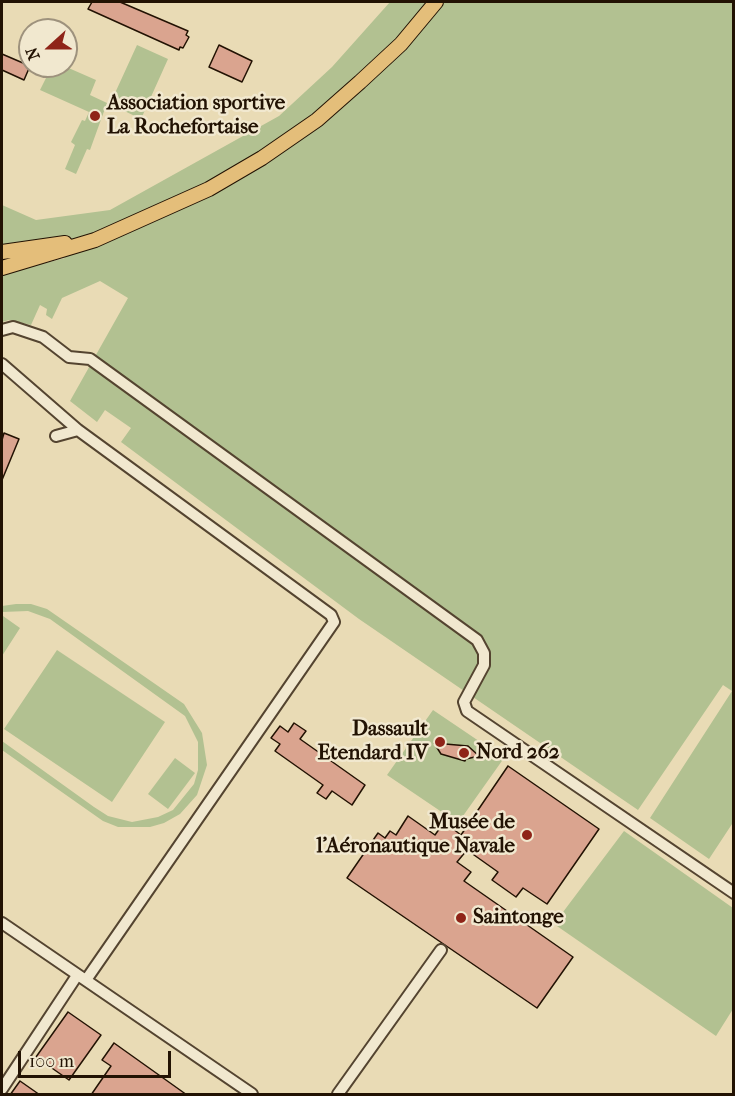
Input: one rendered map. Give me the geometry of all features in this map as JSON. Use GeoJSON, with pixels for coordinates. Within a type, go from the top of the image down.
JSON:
{"type":"FeatureCollection","features":[{"type":"Feature","properties":{"kind":"main road"},"geometry":{"type":"LineString","coordinates":[[2,268],[95,240],[209,189],[262,158],[317,120],[401,44],[436,2]]}},
{"type":"Feature","properties":{"kind":"main road"},"geometry":{"type":"LineString","coordinates":[[2,252],[62,243],[125,227]]}},
{"type":"Feature","properties":{"kind":"lane"},"geometry":{"type":"LineString","coordinates":[[2,330],[13,327],[44,337],[69,357],[90,359],[477,640],[484,653],[484,665],[464,702],[467,711],[734,893]]}},
{"type":"Feature","properties":{"kind":"lane"},"geometry":{"type":"LineString","coordinates":[[2,364],[78,430],[331,615],[334,622],[2,1089]]}},
{"type":"Feature","properties":{"kind":"lane"},"geometry":{"type":"LineString","coordinates":[[56,436],[78,430]]}},
{"type":"Feature","properties":{"kind":"lane"},"geometry":{"type":"LineString","coordinates":[[2,923],[252,1095]]}},
{"type":"Feature","properties":{"kind":"lane"},"geometry":{"type":"LineString","coordinates":[[338,1095],[441,950]]}},
{"type":"Feature","properties":{"kind":"green space"},"geometry":{"type":"Polygon","coordinates":[[[390,2],[733,2],[734,821],[709,859],[650,818],[732,691],[723,685],[638,810],[359,619],[121,442],[131,428],[105,410],[97,422],[70,401],[128,298],[100,281],[62,298],[52,319],[46,315],[47,309],[40,305],[31,325],[9,320],[2,322],[2,274],[65,258],[46,246],[2,244],[2,205],[36,220],[110,210],[279,116],[332,67],[390,2]]]}},
{"type":"Feature","properties":{"kind":"green space"},"geometry":{"type":"Polygon","coordinates":[[[137,45],[168,59],[141,119],[110,104],[137,45]]]}},
{"type":"Feature","properties":{"kind":"green space","name":"Association sportive La Rochefortaise"},"geometry":{"type":"Polygon","coordinates":[[[78,72],[96,80],[90,95],[107,103],[90,150],[87,149],[76,174],[65,169],[75,145],[71,142],[82,120],[85,121],[89,112],[40,90],[46,78],[78,78],[78,72]]]}},
{"type":"Feature","properties":{"kind":"green space"},"geometry":{"type":"Polygon","coordinates":[[[31,604],[47,609],[184,704],[202,733],[207,765],[197,795],[180,814],[164,823],[150,827],[118,827],[103,821],[2,750],[2,741],[108,816],[132,822],[158,817],[173,810],[194,784],[198,770],[198,742],[185,716],[50,619],[28,611],[2,612],[2,606],[31,604]]]}},
{"type":"Feature","properties":{"kind":"green space"},"geometry":{"type":"Polygon","coordinates":[[[3,616],[20,628],[2,656],[2,618],[3,616]]]}},
{"type":"Feature","properties":{"kind":"green space"},"geometry":{"type":"Polygon","coordinates":[[[57,650],[165,722],[112,802],[4,729],[57,650]]]}},
{"type":"Feature","properties":{"kind":"green space"},"geometry":{"type":"Polygon","coordinates":[[[433,710],[504,758],[458,823],[387,775],[433,710]]]}},
{"type":"Feature","properties":{"kind":"green space"},"geometry":{"type":"Polygon","coordinates":[[[175,758],[195,773],[168,809],[148,794],[175,758]]]}},
{"type":"Feature","properties":{"kind":"green space"},"geometry":{"type":"Polygon","coordinates":[[[624,831],[733,908],[733,1009],[716,1036],[554,924],[624,831]]]}},
{"type":"Feature","properties":{"kind":"building"},"geometry":{"type":"Polygon","coordinates":[[[92,2],[120,2],[188,31],[186,35],[189,37],[183,48],[180,47],[179,50],[88,9],[92,2]]]}},
{"type":"Feature","properties":{"kind":"building"},"geometry":{"type":"Polygon","coordinates":[[[219,45],[252,61],[242,82],[209,67],[219,45]]]}},
{"type":"Feature","properties":{"kind":"building"},"geometry":{"type":"Polygon","coordinates":[[[2,54],[18,61],[18,77],[2,70],[2,54]]]}},
{"type":"Feature","properties":{"kind":"building"},"geometry":{"type":"Polygon","coordinates":[[[4,433],[19,439],[2,480],[2,440],[4,433]]]}},
{"type":"Feature","properties":{"kind":"building"},"geometry":{"type":"Polygon","coordinates":[[[294,723],[306,731],[300,739],[365,785],[352,805],[332,791],[326,799],[317,793],[323,785],[275,751],[280,744],[271,738],[280,726],[288,732],[294,723]]]}},
{"type":"Feature","properties":{"kind":"building"},"geometry":{"type":"Polygon","coordinates":[[[434,743],[468,746],[479,756],[465,761],[441,754],[434,743]]]}},
{"type":"Feature","properties":{"kind":"building"},"geometry":{"type":"Polygon","coordinates":[[[508,766],[599,829],[547,904],[523,888],[516,897],[492,880],[498,872],[467,850],[457,862],[471,872],[464,881],[573,957],[537,1008],[347,878],[378,833],[385,838],[390,831],[396,835],[408,816],[435,835],[444,822],[461,835],[508,766]]]}},
{"type":"Feature","properties":{"kind":"building"},"geometry":{"type":"Polygon","coordinates":[[[68,1012],[101,1035],[69,1080],[36,1057],[68,1012]]]}},
{"type":"Feature","properties":{"kind":"building"},"geometry":{"type":"Polygon","coordinates":[[[114,1043],[187,1095],[91,1095],[111,1066],[102,1060],[114,1043]]]}},
{"type":"Feature","properties":{"kind":"building"},"geometry":{"type":"Polygon","coordinates":[[[20,1081],[40,1095],[10,1095],[20,1081]]]}},
{"type":"Feature","properties":{"kind":"place","name":"Association sportive La Rochefortaise"},"geometry":{"type":"Point","coordinates":[95,116]}},
{"type":"Feature","properties":{"kind":"place","name":"Dassault Etendard IV"},"geometry":{"type":"Point","coordinates":[440,742]}},
{"type":"Feature","properties":{"kind":"place","name":"Nord 262"},"geometry":{"type":"Point","coordinates":[464,753]}},
{"type":"Feature","properties":{"kind":"place","name":"Musée de l'Aéronautique Navale"},"geometry":{"type":"Point","coordinates":[527,835]}},
{"type":"Feature","properties":{"kind":"place","name":"Saintonge"},"geometry":{"type":"Point","coordinates":[461,918]}}]}
